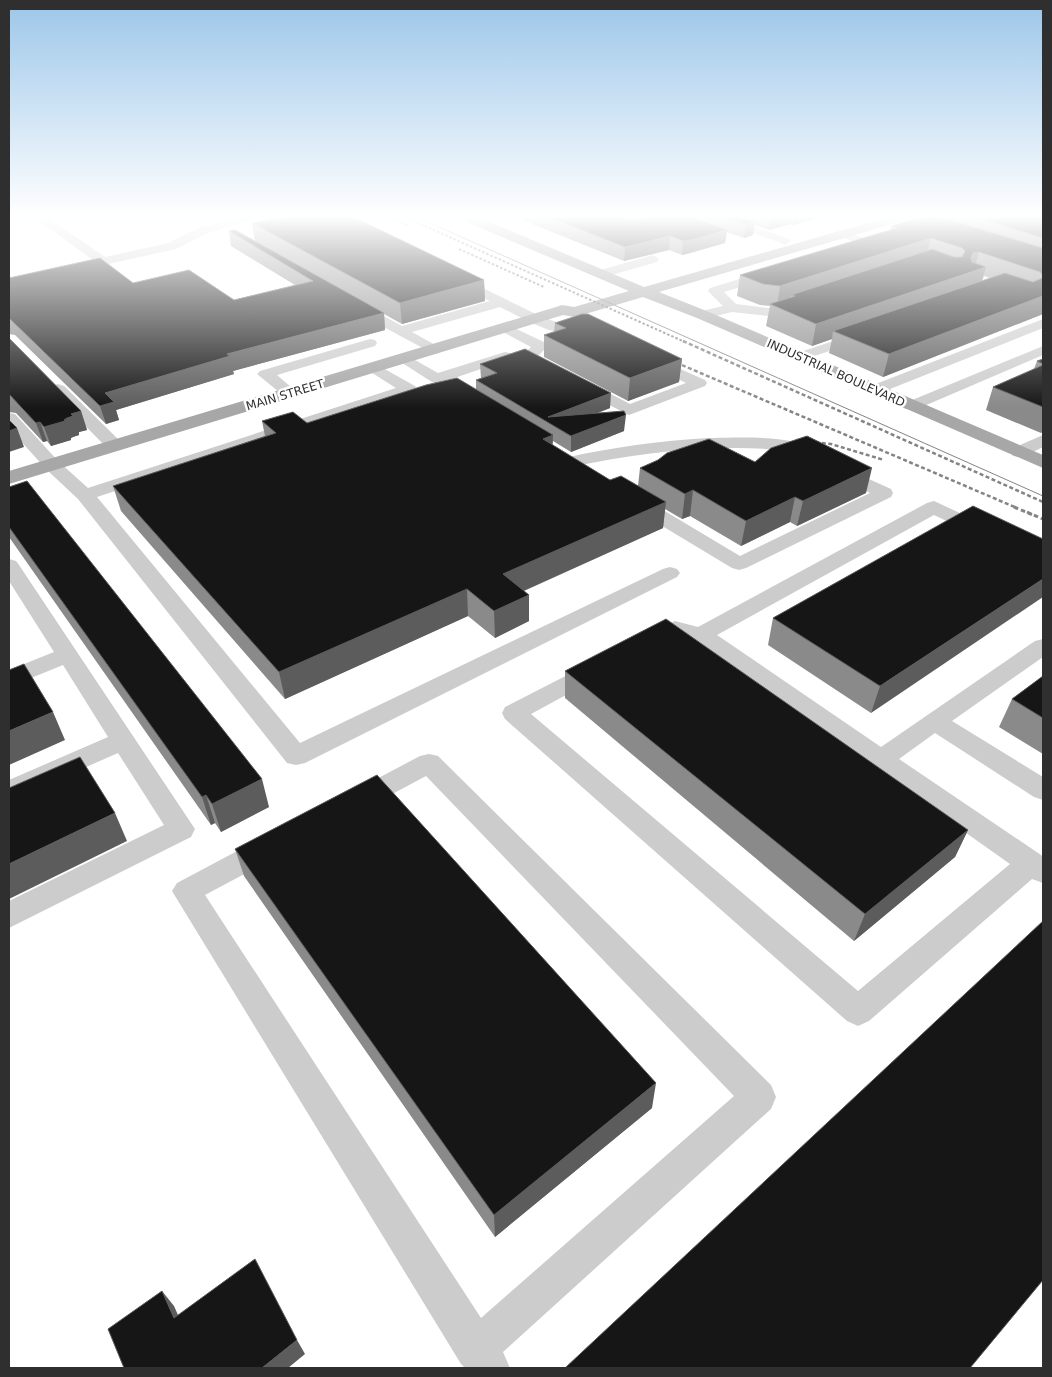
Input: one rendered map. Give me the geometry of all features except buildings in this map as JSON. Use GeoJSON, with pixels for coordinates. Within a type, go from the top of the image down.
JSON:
{"type":"FeatureCollection","features":[{"type":"Feature","properties":{"kind":"main road","name":"INDUSTRIAL BOULEVARD"},"geometry":{"type":"LineString","coordinates":[[614,279],[703,315],[1043,462]]}},
{"type":"Feature","properties":{"kind":"main road","name":"MAIN STREET"},"geometry":{"type":"LineString","coordinates":[[9,478],[562,310],[575,312],[635,288],[663,279]]}},
{"type":"Feature","properties":{"kind":"main road","name":"MAIN STREET"},"geometry":{"type":"LineString","coordinates":[[635,288],[669,279]]}},
{"type":"Feature","properties":{"kind":"street"},"geometry":{"type":"LineString","coordinates":[[9,282],[21,279]]}},
{"type":"Feature","properties":{"kind":"street"},"geometry":{"type":"LineString","coordinates":[[456,279],[535,319],[565,330],[590,330],[598,334]]}},
{"type":"Feature","properties":{"kind":"street"},"geometry":{"type":"LineString","coordinates":[[732,308],[715,291],[753,279]]}},
{"type":"Feature","properties":{"kind":"street"},"geometry":{"type":"LineString","coordinates":[[703,315],[732,308],[778,313],[815,300]]}},
{"type":"Feature","properties":{"kind":"street"},"geometry":{"type":"LineString","coordinates":[[349,302],[434,350]]}},
{"type":"Feature","properties":{"kind":"street"},"geometry":{"type":"LineString","coordinates":[[400,331],[502,302]]}},
{"type":"Feature","properties":{"kind":"street"},"geometry":{"type":"LineString","coordinates":[[874,390],[1043,323]]}},
{"type":"Feature","properties":{"kind":"street"},"geometry":{"type":"LineString","coordinates":[[506,328],[541,346],[528,357],[629,410],[699,383],[640,355]]}},
{"type":"Feature","properties":{"kind":"street"},"geometry":{"type":"LineString","coordinates":[[799,357],[872,332]]}},
{"type":"Feature","properties":{"kind":"street"},"geometry":{"type":"LineString","coordinates":[[290,393],[265,374],[370,343]]}},
{"type":"Feature","properties":{"kind":"street"},"geometry":{"type":"LineString","coordinates":[[912,406],[1043,350]]}},
{"type":"Feature","properties":{"kind":"street"},"geometry":{"type":"LineString","coordinates":[[437,379],[506,356]]}},
{"type":"Feature","properties":{"kind":"street"},"geometry":{"type":"LineString","coordinates":[[402,359],[453,389]]}},
{"type":"Feature","properties":{"kind":"street"},"geometry":{"type":"LineString","coordinates":[[85,495],[409,389],[374,368]]}},
{"type":"Feature","properties":{"kind":"street"},"geometry":{"type":"LineString","coordinates":[[49,380],[115,446]]}},
{"type":"Feature","properties":{"kind":"street"},"geometry":{"type":"LineString","coordinates":[[9,418],[52,465],[85,495],[296,756],[670,573]]}},
{"type":"Feature","properties":{"kind":"street"},"geometry":{"type":"LineString","coordinates":[[1019,452],[1043,440]]}},
{"type":"Feature","properties":{"kind":"street"},"geometry":{"type":"LineString","coordinates":[[597,478],[566,459],[665,445],[735,442],[791,446],[884,493],[739,564],[622,493]]}},
{"type":"Feature","properties":{"kind":"street"},"geometry":{"type":"LineString","coordinates":[[701,635],[934,507],[1001,540]]}},
{"type":"Feature","properties":{"kind":"street"},"geometry":{"type":"LineString","coordinates":[[9,566],[181,828],[9,915]]}},
{"type":"Feature","properties":{"kind":"street"},"geometry":{"type":"LineString","coordinates":[[675,628],[701,635],[1037,867],[858,1011],[514,713],[675,628]]}},
{"type":"Feature","properties":{"kind":"street"},"geometry":{"type":"LineString","coordinates":[[882,759],[1043,646]]}},
{"type":"Feature","properties":{"kind":"street"},"geometry":{"type":"LineString","coordinates":[[9,679],[67,655]]}},
{"type":"Feature","properties":{"kind":"street"},"geometry":{"type":"LineString","coordinates":[[934,721],[1043,790]]}},
{"type":"Feature","properties":{"kind":"street"},"geometry":{"type":"LineString","coordinates":[[9,791],[124,741]]}},
{"type":"Feature","properties":{"kind":"street"},"geometry":{"type":"LineString","coordinates":[[291,836],[187,891],[483,1359],[759,1097],[429,763],[334,813]]}},
{"type":"Feature","properties":{"kind":"tram line"},"geometry":{"type":"LineString","coordinates":[[556,279],[1043,496]]}},
{"type":"Feature","properties":{"kind":"railway"},"geometry":{"type":"LineString","coordinates":[[527,279],[544,287]]}},
{"type":"Feature","properties":{"kind":"railway"},"geometry":{"type":"LineString","coordinates":[[544,279],[685,342]]}},
{"type":"Feature","properties":{"kind":"railway"},"geometry":{"type":"LineString","coordinates":[[683,341],[1043,502]]}},
{"type":"Feature","properties":{"kind":"railway"},"geometry":{"type":"LineString","coordinates":[[670,360],[1017,508]]}},
{"type":"Feature","properties":{"kind":"railway"},"geometry":{"type":"LineString","coordinates":[[796,440],[831,444],[884,460]]}},
{"type":"Feature","properties":{"kind":"railway"},"geometry":{"type":"LineString","coordinates":[[1014,507],[1033,515]]}},
{"type":"Feature","properties":{"kind":"railway"},"geometry":{"type":"LineString","coordinates":[[1027,512],[1043,519]]}}]}
